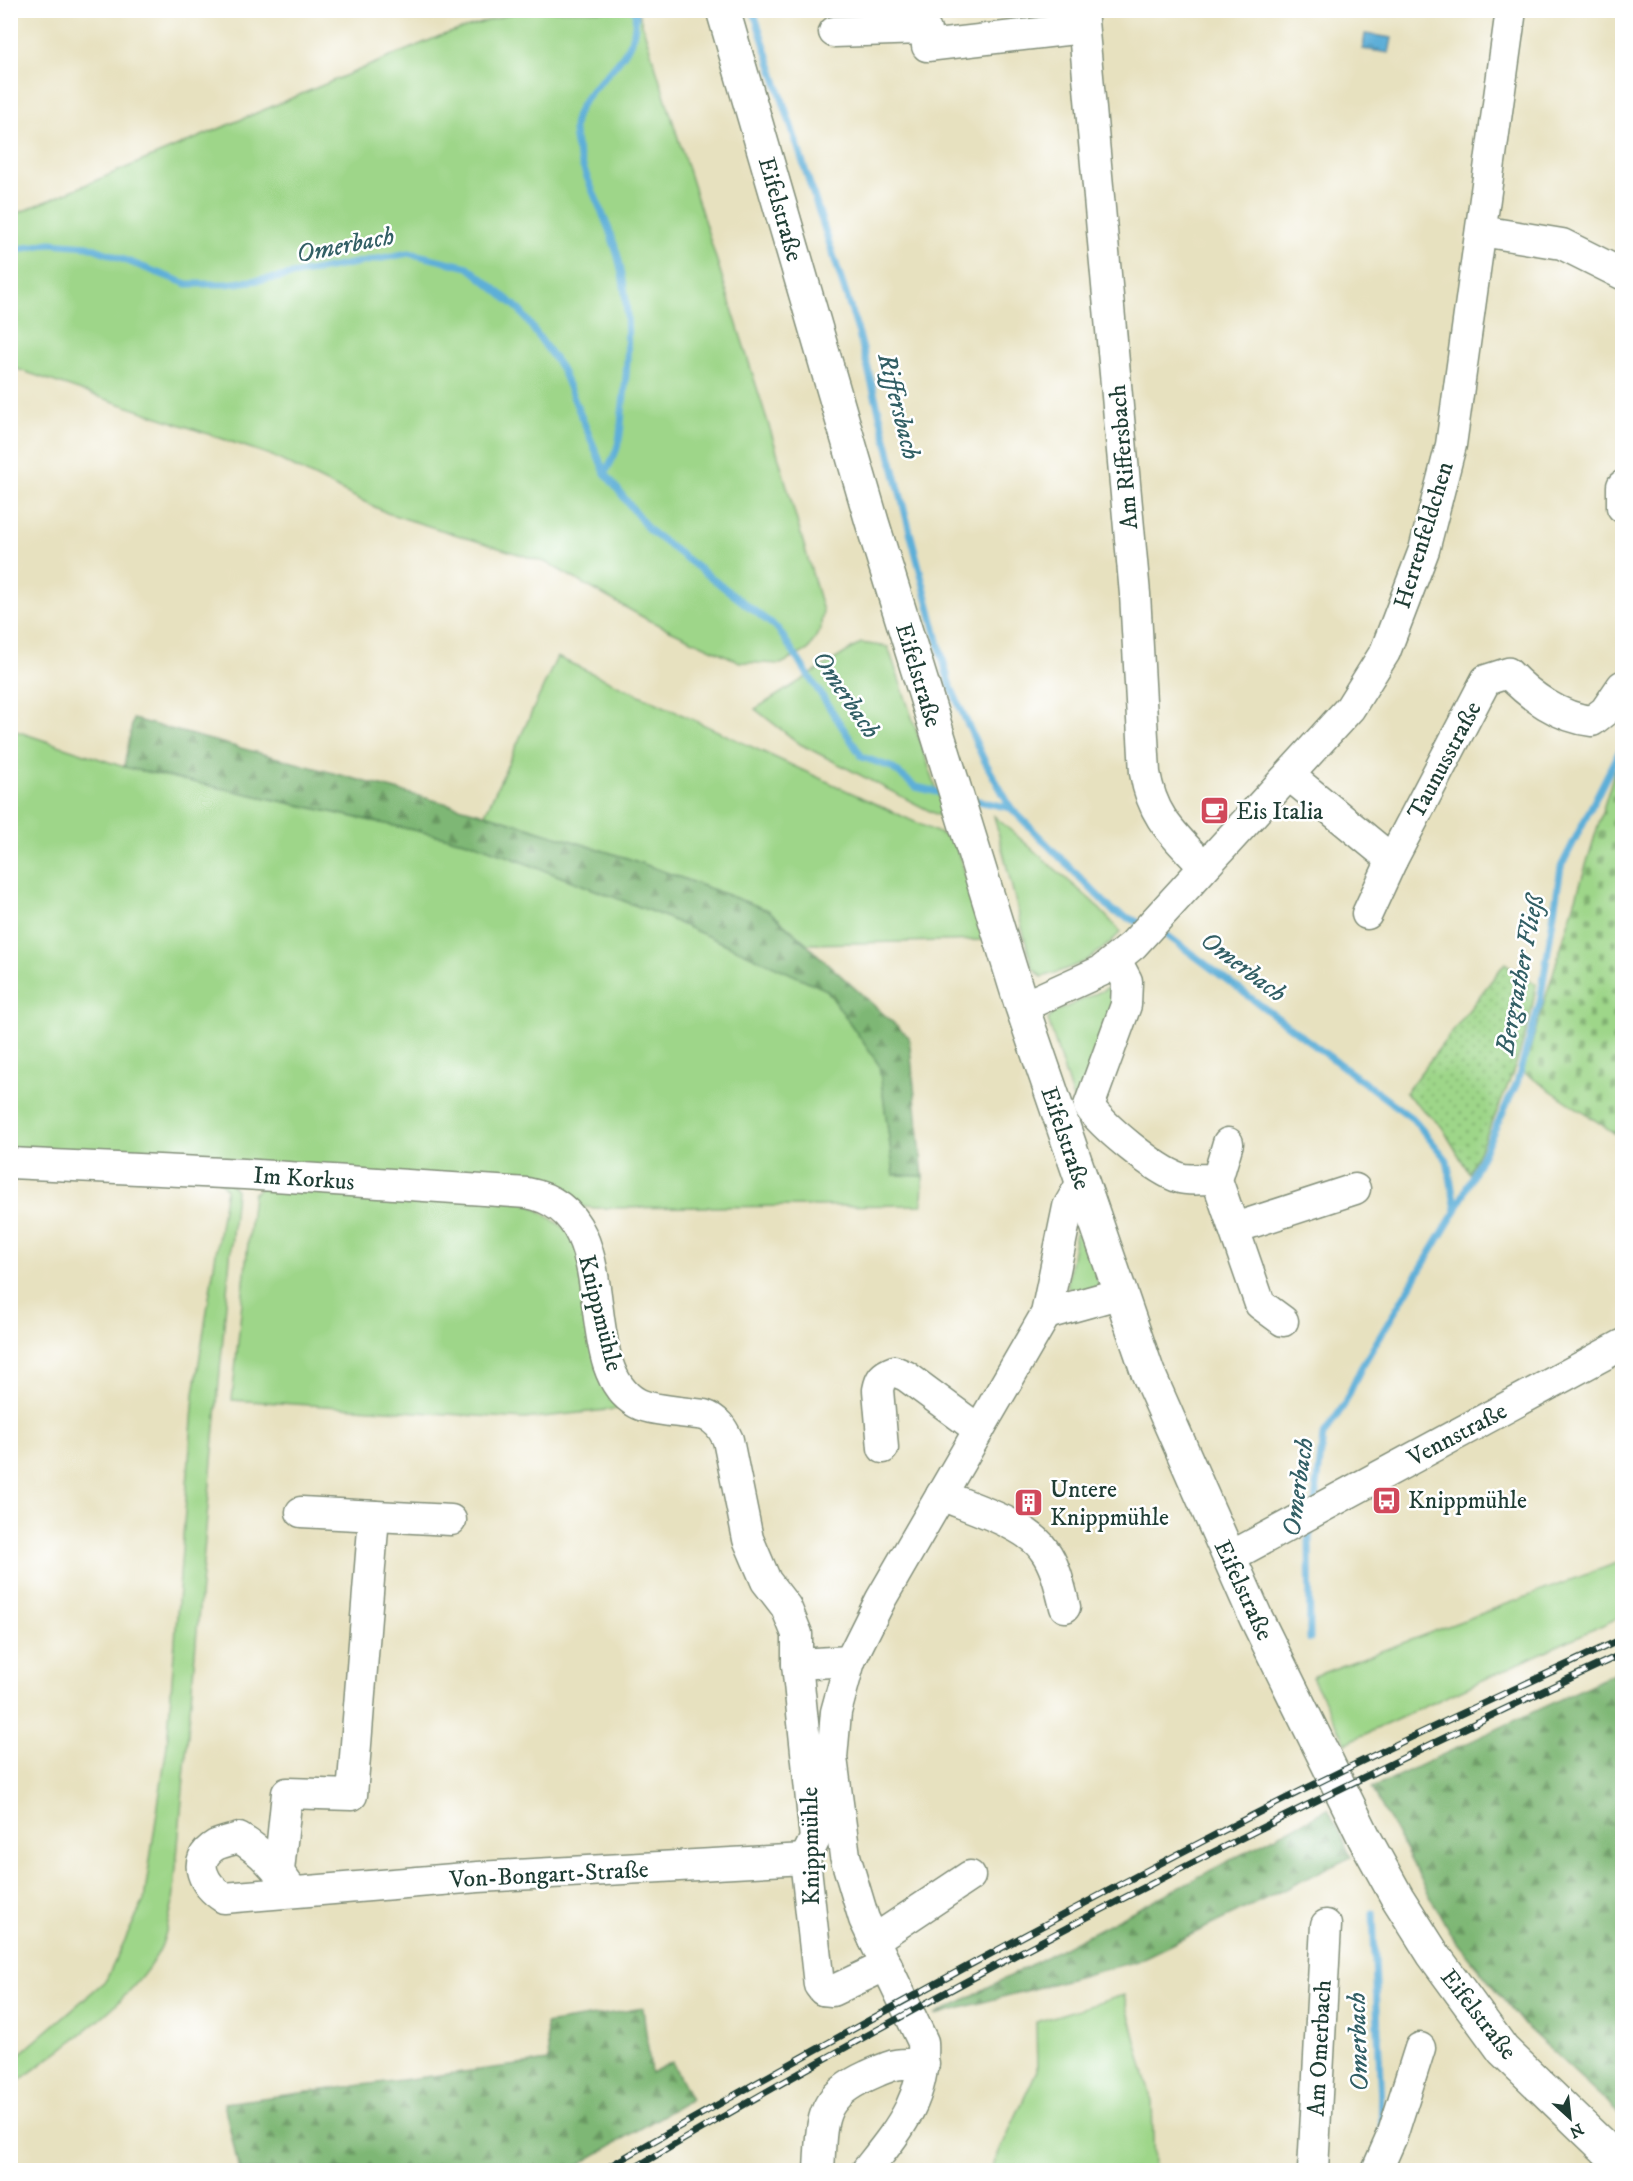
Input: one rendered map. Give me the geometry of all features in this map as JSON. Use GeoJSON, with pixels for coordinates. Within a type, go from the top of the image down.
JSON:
{"type":"FeatureCollection","features":[{"type":"Feature","properties":{"kind":"main road","name":"Eifelstraße"},"geometry":{"type":"LineString","coordinates":[[723,10],[872,522],[1022,1007],[1118,1294],[1148,1373],[1228,1558],[1365,1839],[1433,1954],[1503,2050],[1609,2152],[1623,2162]]}},
{"type":"Feature","properties":{"kind":"street","name":"Herrenfeldchen"},"geometry":{"type":"LineString","coordinates":[[1022,1007],[1101,971],[1124,952],[1290,776],[1350,708],[1385,652],[1424,550],[1451,445],[1511,10]]}},
{"type":"Feature","properties":{"kind":"street","name":"Am Riffersbach"},"geometry":{"type":"LineString","coordinates":[[834,32],[922,29],[926,31],[927,45],[1082,19],[1135,594],[1145,773],[1149,793],[1157,813],[1204,867]]}},
{"type":"Feature","properties":{"kind":"street"},"geometry":{"type":"LineString","coordinates":[[1481,231],[1562,244],[1623,274]]}},
{"type":"Feature","properties":{"kind":"street"},"geometry":{"type":"LineString","coordinates":[[1622,507],[1623,486]]}},
{"type":"Feature","properties":{"kind":"street","name":"Taunusstraße"},"geometry":{"type":"LineString","coordinates":[[1367,914],[1392,860],[1486,680],[1508,673],[1525,690],[1574,719],[1592,721],[1605,711],[1622,686]]}},
{"type":"Feature","properties":{"kind":"street"},"geometry":{"type":"LineString","coordinates":[[1290,776],[1392,860]]}},
{"type":"Feature","properties":{"kind":"street"},"geometry":{"type":"LineString","coordinates":[[1124,952],[1127,981],[1126,1005],[1089,1106],[1097,1118],[1167,1173],[1184,1180],[1200,1177],[1217,1180]]}},
{"type":"Feature","properties":{"kind":"street"},"geometry":{"type":"LineString","coordinates":[[1228,1143],[1217,1180],[1260,1304],[1283,1321]]}},
{"type":"Feature","properties":{"kind":"street","name":"Im Korkus"},"geometry":{"type":"LineString","coordinates":[[10,1163],[244,1174],[527,1193],[542,1196],[562,1207],[580,1234]]}},
{"type":"Feature","properties":{"kind":"street","name":"Knippmühle"},"geometry":{"type":"LineString","coordinates":[[924,2064],[923,2042],[864,1919],[845,1856],[832,1758],[836,1712],[850,1661],[881,1599],[1046,1314],[1068,1207],[1081,1184]]}},
{"type":"Feature","properties":{"kind":"street"},"geometry":{"type":"LineString","coordinates":[[1235,1228],[1355,1188]]}},
{"type":"Feature","properties":{"kind":"street","name":"Knippmühle"},"geometry":{"type":"LineString","coordinates":[[580,1234],[591,1267],[609,1363],[625,1394],[638,1404],[712,1417],[723,1429],[728,1440],[748,1539],[766,1581],[786,1607],[797,1634],[797,1664],[815,1839],[805,1859],[820,2000],[880,1952]]}},
{"type":"Feature","properties":{"kind":"street"},"geometry":{"type":"LineString","coordinates":[[1046,1314],[1118,1294]]}},
{"type":"Feature","properties":{"kind":"street","name":"Vennstraße"},"geometry":{"type":"LineString","coordinates":[[1228,1558],[1623,1345]]}},
{"type":"Feature","properties":{"kind":"street"},"geometry":{"type":"LineString","coordinates":[[883,1448],[879,1382],[885,1374],[894,1371],[906,1376],[979,1430]]}},
{"type":"Feature","properties":{"kind":"street"},"geometry":{"type":"LineString","coordinates":[[941,1496],[1009,1524],[1044,1548],[1054,1568],[1065,1607]]}},
{"type":"Feature","properties":{"kind":"street"},"geometry":{"type":"LineString","coordinates":[[301,1512],[451,1520]]}},
{"type":"Feature","properties":{"kind":"street","name":"Von-Bongart-Straße"},"geometry":{"type":"LineString","coordinates":[[374,1516],[351,1795],[287,1793],[286,1882],[490,1876],[805,1859]]}},
{"type":"Feature","properties":{"kind":"street"},"geometry":{"type":"LineString","coordinates":[[797,1664],[850,1661]]}},
{"type":"Feature","properties":{"kind":"street"},"geometry":{"type":"LineString","coordinates":[[880,1952],[970,1876]]}},
{"type":"Feature","properties":{"kind":"street","name":"Am Omerbach"},"geometry":{"type":"LineString","coordinates":[[1313,2170],[1326,1925]]}},
{"type":"Feature","properties":{"kind":"street"},"geometry":{"type":"LineString","coordinates":[[1377,2170],[1392,2136],[1420,2048]]}},
{"type":"Feature","properties":{"kind":"street"},"geometry":{"type":"LineString","coordinates":[[819,2170],[824,2115],[833,2097],[849,2084],[897,2063],[924,2064],[918,2093],[904,2122],[867,2170]]}},
{"type":"Feature","properties":{"kind":"green space"},"geometry":{"type":"Polygon","coordinates":[[[520,11],[638,11],[775,445],[823,611],[820,630],[808,650],[781,664],[740,662],[648,620],[547,563],[387,513],[270,455],[11,367],[11,216],[440,36],[520,11]]]}},
{"type":"Feature","properties":{"kind":"green space"},"geometry":{"type":"Polygon","coordinates":[[[861,643],[888,647],[947,820],[800,744],[755,709],[861,643]]]}},
{"type":"Feature","properties":{"kind":"green space"},"geometry":{"type":"Polygon","coordinates":[[[557,657],[954,840],[987,940],[808,944],[768,910],[630,859],[485,814],[557,657]]]}},
{"type":"Feature","properties":{"kind":"green space"},"geometry":{"type":"Polygon","coordinates":[[[133,719],[485,814],[630,859],[768,910],[909,1037],[923,1176],[894,1175],[879,1065],[827,990],[663,916],[473,843],[124,767],[133,719]]]}},
{"type":"Feature","properties":{"kind":"green space"},"geometry":{"type":"Polygon","coordinates":[[[10,729],[124,767],[473,843],[663,916],[827,990],[879,1065],[894,1175],[923,1176],[922,1205],[595,1208],[11,1154],[10,729]]]}},
{"type":"Feature","properties":{"kind":"green space"},"geometry":{"type":"Polygon","coordinates":[[[1615,770],[1622,777],[1622,1138],[1523,1072],[1615,770]]]}},
{"type":"Feature","properties":{"kind":"green space"},"geometry":{"type":"Polygon","coordinates":[[[994,816],[1093,902],[1121,932],[1102,950],[1085,961],[1042,977],[1032,967],[994,816]]]}},
{"type":"Feature","properties":{"kind":"green space"},"geometry":{"type":"Polygon","coordinates":[[[1505,963],[1536,984],[1532,1009],[1510,1081],[1469,1173],[1442,1127],[1405,1093],[1505,963]]]}},
{"type":"Feature","properties":{"kind":"green space"},"geometry":{"type":"Polygon","coordinates":[[[1108,988],[1117,994],[1079,1105],[1074,1102],[1048,1020],[1053,1013],[1108,988]]]}},
{"type":"Feature","properties":{"kind":"green space"},"geometry":{"type":"Polygon","coordinates":[[[220,1180],[230,1182],[236,1190],[173,1902],[161,1947],[132,1988],[94,2024],[11,2087],[11,2062],[106,1980],[144,1900],[167,1745],[194,1394],[226,1189],[220,1180]]]}},
{"type":"Feature","properties":{"kind":"green space"},"geometry":{"type":"Polygon","coordinates":[[[272,1180],[525,1201],[575,1235],[620,1402],[616,1409],[524,1419],[232,1400],[253,1194],[272,1180]]]}},
{"type":"Feature","properties":{"kind":"green space"},"geometry":{"type":"Polygon","coordinates":[[[1078,1221],[1100,1287],[1072,1293],[1067,1286],[1078,1221]]]}},
{"type":"Feature","properties":{"kind":"green space"},"geometry":{"type":"Polygon","coordinates":[[[1622,1561],[1622,1616],[1346,1743],[1312,1677],[1622,1561]]]}},
{"type":"Feature","properties":{"kind":"green space"},"geometry":{"type":"Polygon","coordinates":[[[1622,1670],[1622,2116],[1524,2025],[1451,1935],[1372,1788],[1622,1670]]]}},
{"type":"Feature","properties":{"kind":"green space"},"geometry":{"type":"Polygon","coordinates":[[[1328,1809],[1351,1857],[1137,1961],[935,2015],[1328,1809]]]}},
{"type":"Feature","properties":{"kind":"green space"},"geometry":{"type":"Polygon","coordinates":[[[1124,1995],[1152,2102],[1154,2170],[991,2170],[1037,2070],[1036,2022],[1124,1995]]]}},
{"type":"Feature","properties":{"kind":"green space"},"geometry":{"type":"Polygon","coordinates":[[[643,2008],[651,2073],[672,2062],[691,2099],[570,2170],[239,2170],[224,2103],[549,2061],[546,2024],[643,2008]]]}},
{"type":"Feature","properties":{"kind":"water"},"geometry":{"type":"Polygon","coordinates":[[[1365,34],[1392,38],[1389,53],[1363,49],[1365,34]]]}},
{"type":"Feature","properties":{"kind":"waterway"},"geometry":{"type":"LineString","coordinates":[[605,473],[616,451],[620,435],[627,368],[626,300],[618,256],[578,152],[574,128],[578,112],[586,98],[620,60],[629,46],[635,30],[635,10]]}},
{"type":"Feature","properties":{"kind":"waterway","name":"Riffersbach"},"geometry":{"type":"LineString","coordinates":[[753,10],[859,334],[949,683],[983,758],[1011,808]]}},
{"type":"Feature","properties":{"kind":"waterway","name":"Omerbach"},"geometry":{"type":"LineString","coordinates":[[10,251],[50,243],[88,246],[187,284],[226,284],[276,278],[409,253],[468,267],[519,309],[561,368],[605,473],[649,530],[778,629],[862,757],[891,767],[916,787],[946,794]]}},
{"type":"Feature","properties":{"kind":"waterway","name":"Bergrather Fließ"},"geometry":{"type":"LineString","coordinates":[[1456,1210],[1517,1083],[1540,1002],[1561,867],[1622,746]]}},
{"type":"Feature","properties":{"kind":"waterway","name":"Omerbach"},"geometry":{"type":"LineString","coordinates":[[969,799],[1011,808],[1113,911],[1142,924]]}},
{"type":"Feature","properties":{"kind":"waterway","name":"Omerbach"},"geometry":{"type":"LineString","coordinates":[[1157,931],[1168,936],[1413,1119],[1447,1160],[1456,1210],[1361,1368],[1344,1405],[1323,1436],[1315,1502]]}},
{"type":"Feature","properties":{"kind":"waterway","name":"Omerbach"},"geometry":{"type":"LineString","coordinates":[[1310,1639],[1309,1538],[1312,1522]]}},
{"type":"Feature","properties":{"kind":"waterway","name":"Omerbach"},"geometry":{"type":"LineString","coordinates":[[1373,1913],[1382,2126]]}},
{"type":"Feature","properties":{"kind":"railway"},"geometry":{"type":"LineString","coordinates":[[603,2170],[906,2000],[1211,1837],[1364,1760],[1622,1639]]}},
{"type":"Feature","properties":{"kind":"railway"},"geometry":{"type":"LineString","coordinates":[[631,2170],[874,2032],[1120,1900],[1370,1774],[1622,1654]]}},
{"type":"Feature","properties":{"kind":"place","name":"Eis Italia"},"geometry":{"type":"Point","coordinates":[1215,811]}},
{"type":"Feature","properties":{"kind":"place","name":"Knippmühle"},"geometry":{"type":"Point","coordinates":[1387,1500]}},
{"type":"Feature","properties":{"kind":"place","name":"Untere Knippmühle"},"geometry":{"type":"Point","coordinates":[1029,1503]}}]}
